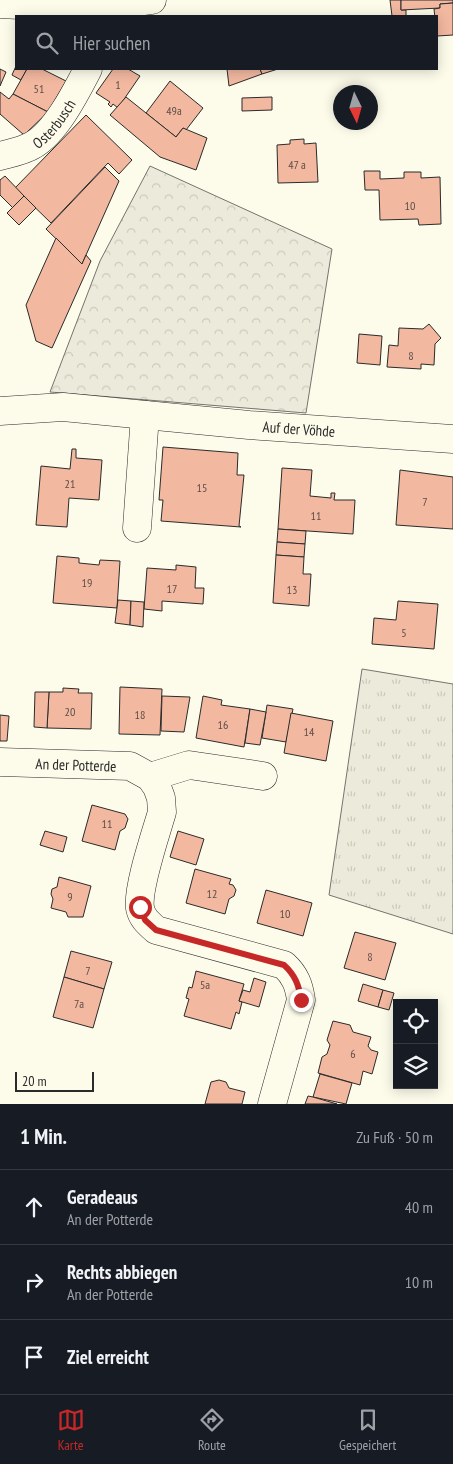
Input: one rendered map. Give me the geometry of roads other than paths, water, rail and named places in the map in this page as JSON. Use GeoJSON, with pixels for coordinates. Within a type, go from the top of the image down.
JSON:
{"type":"FeatureCollection","features":[{"type":"Feature","properties":{"kind":"street"},"geometry":{"type":"LineString","coordinates":[[0,4],[110,11],[152,0]]}},
{"type":"Feature","properties":{"kind":"street","name":"Osterbusch"},"geometry":{"type":"LineString","coordinates":[[0,156],[34,144],[48,133],[74,96],[87,70]]}},
{"type":"Feature","properties":{"kind":"street","name":"Auf der Vöhde"},"geometry":{"type":"LineString","coordinates":[[0,411],[63,407],[453,439]]}},
{"type":"Feature","properties":{"kind":"street"},"geometry":{"type":"LineString","coordinates":[[137,528],[145,415]]}},
{"type":"Feature","properties":{"kind":"street","name":"An der Potterde"},"geometry":{"type":"LineString","coordinates":[[0,762],[130,766],[150,777]]}},
{"type":"Feature","properties":{"kind":"street"},"geometry":{"type":"LineString","coordinates":[[264,776],[189,765],[150,777],[157,787],[161,798],[162,812],[141,892],[140,907],[145,920],[156,930],[284,965],[293,973],[300,986],[301,1000],[272,1104]]}}]}
